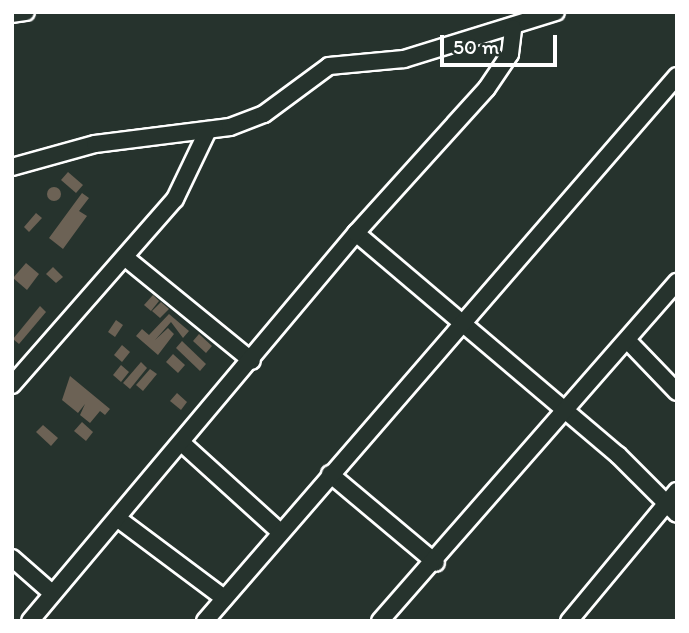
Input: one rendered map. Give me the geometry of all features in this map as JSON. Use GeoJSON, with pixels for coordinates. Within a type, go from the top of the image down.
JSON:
{"type":"FeatureCollection","features":[{"type":"Feature","properties":{"kind":"street"},"geometry":{"type":"LineString","coordinates":[[12,14],[26,12]]}},
{"type":"Feature","properties":{"kind":"street"},"geometry":{"type":"LineString","coordinates":[[12,167],[95,144],[208,130],[264,114],[328,66],[404,59],[513,28],[556,12]]}},
{"type":"Feature","properties":{"kind":"street"},"geometry":{"type":"LineString","coordinates":[[30,621],[183,444],[356,233],[487,88],[510,54],[513,28]]}},
{"type":"Feature","properties":{"kind":"street"},"geometry":{"type":"LineString","coordinates":[[205,621],[677,76]]}},
{"type":"Feature","properties":{"kind":"street"},"geometry":{"type":"LineString","coordinates":[[12,385],[127,259],[175,199],[208,130]]}},
{"type":"Feature","properties":{"kind":"street"},"geometry":{"type":"LineString","coordinates":[[356,233],[566,410],[671,509]]}},
{"type":"Feature","properties":{"kind":"street"},"geometry":{"type":"LineString","coordinates":[[127,259],[252,361]]}},
{"type":"Feature","properties":{"kind":"street"},"geometry":{"type":"LineString","coordinates":[[381,621],[436,563],[677,282]]}},
{"type":"Feature","properties":{"kind":"street"},"geometry":{"type":"LineString","coordinates":[[627,340],[677,393]]}},
{"type":"Feature","properties":{"kind":"street"},"geometry":{"type":"LineString","coordinates":[[183,444],[280,532]]}},
{"type":"Feature","properties":{"kind":"street"},"geometry":{"type":"LineString","coordinates":[[330,474],[436,563]]}},
{"type":"Feature","properties":{"kind":"street"},"geometry":{"type":"LineString","coordinates":[[569,621],[671,509],[677,491]]}},
{"type":"Feature","properties":{"kind":"street"},"geometry":{"type":"LineString","coordinates":[[117,518],[224,598]]}},
{"type":"Feature","properties":{"kind":"street"},"geometry":{"type":"LineString","coordinates":[[12,558],[52,593]]}},
{"type":"Feature","properties":{"kind":"building"},"geometry":{"type":"Polygon","coordinates":[[[68,172],[83,185],[76,193],[61,180],[68,172]]]}},
{"type":"Feature","properties":{"kind":"building"},"geometry":{"type":"Polygon","coordinates":[[[54,187],[59,189],[59,199],[54,201],[49,199],[47,194],[49,189],[54,187]]]}},
{"type":"Feature","properties":{"kind":"building"},"geometry":{"type":"Polygon","coordinates":[[[82,193],[89,198],[79,211],[87,216],[63,249],[49,238],[82,193]]]}},
{"type":"Feature","properties":{"kind":"building"},"geometry":{"type":"Polygon","coordinates":[[[36,213],[42,218],[29,232],[24,227],[36,213]]]}},
{"type":"Feature","properties":{"kind":"building"},"geometry":{"type":"Polygon","coordinates":[[[26,263],[39,274],[27,290],[13,278],[26,263]]]}},
{"type":"Feature","properties":{"kind":"building"},"geometry":{"type":"Polygon","coordinates":[[[53,267],[63,277],[56,283],[46,274],[53,267]]]}},
{"type":"Feature","properties":{"kind":"building"},"geometry":{"type":"Polygon","coordinates":[[[153,295],[159,301],[151,311],[144,305],[153,295]]]}},
{"type":"Feature","properties":{"kind":"building"},"geometry":{"type":"Polygon","coordinates":[[[161,302],[169,309],[160,318],[152,311],[161,302]]]}},
{"type":"Feature","properties":{"kind":"building"},"geometry":{"type":"Polygon","coordinates":[[[40,306],[46,312],[19,344],[13,339],[40,306]]]}},
{"type":"Feature","properties":{"kind":"building"},"geometry":{"type":"Polygon","coordinates":[[[169,314],[189,331],[183,338],[171,322],[155,340],[168,328],[174,334],[158,355],[136,336],[142,329],[149,335],[169,314]]]}},
{"type":"Feature","properties":{"kind":"building"},"geometry":{"type":"Polygon","coordinates":[[[116,320],[123,325],[115,337],[108,332],[116,320]]]}},
{"type":"Feature","properties":{"kind":"building"},"geometry":{"type":"Polygon","coordinates":[[[199,334],[212,346],[206,353],[193,341],[199,334]]]}},
{"type":"Feature","properties":{"kind":"building"},"geometry":{"type":"Polygon","coordinates":[[[182,341],[206,364],[200,371],[176,348],[182,341]]]}},
{"type":"Feature","properties":{"kind":"building"},"geometry":{"type":"Polygon","coordinates":[[[122,345],[130,352],[122,362],[114,355],[122,345]]]}},
{"type":"Feature","properties":{"kind":"building"},"geometry":{"type":"Polygon","coordinates":[[[173,354],[185,365],[178,373],[166,362],[173,354]]]}},
{"type":"Feature","properties":{"kind":"building"},"geometry":{"type":"Polygon","coordinates":[[[141,362],[147,368],[130,389],[123,383],[141,362]]]}},
{"type":"Feature","properties":{"kind":"building"},"geometry":{"type":"Polygon","coordinates":[[[121,365],[129,372],[121,382],[113,375],[121,365]]]}},
{"type":"Feature","properties":{"kind":"building"},"geometry":{"type":"Polygon","coordinates":[[[150,369],[157,374],[143,391],[136,385],[150,369]]]}},
{"type":"Feature","properties":{"kind":"building"},"geometry":{"type":"Polygon","coordinates":[[[70,376],[110,409],[105,415],[100,411],[90,423],[80,415],[85,404],[78,413],[62,400],[70,376]]]}},
{"type":"Feature","properties":{"kind":"building"},"geometry":{"type":"Polygon","coordinates":[[[177,393],[187,402],[181,410],[170,401],[177,393]]]}},
{"type":"Feature","properties":{"kind":"building"},"geometry":{"type":"Polygon","coordinates":[[[82,422],[93,432],[86,441],[74,431],[82,422]]]}},
{"type":"Feature","properties":{"kind":"building"},"geometry":{"type":"Polygon","coordinates":[[[43,425],[58,438],[51,446],[36,432],[43,425]]]}}]}
